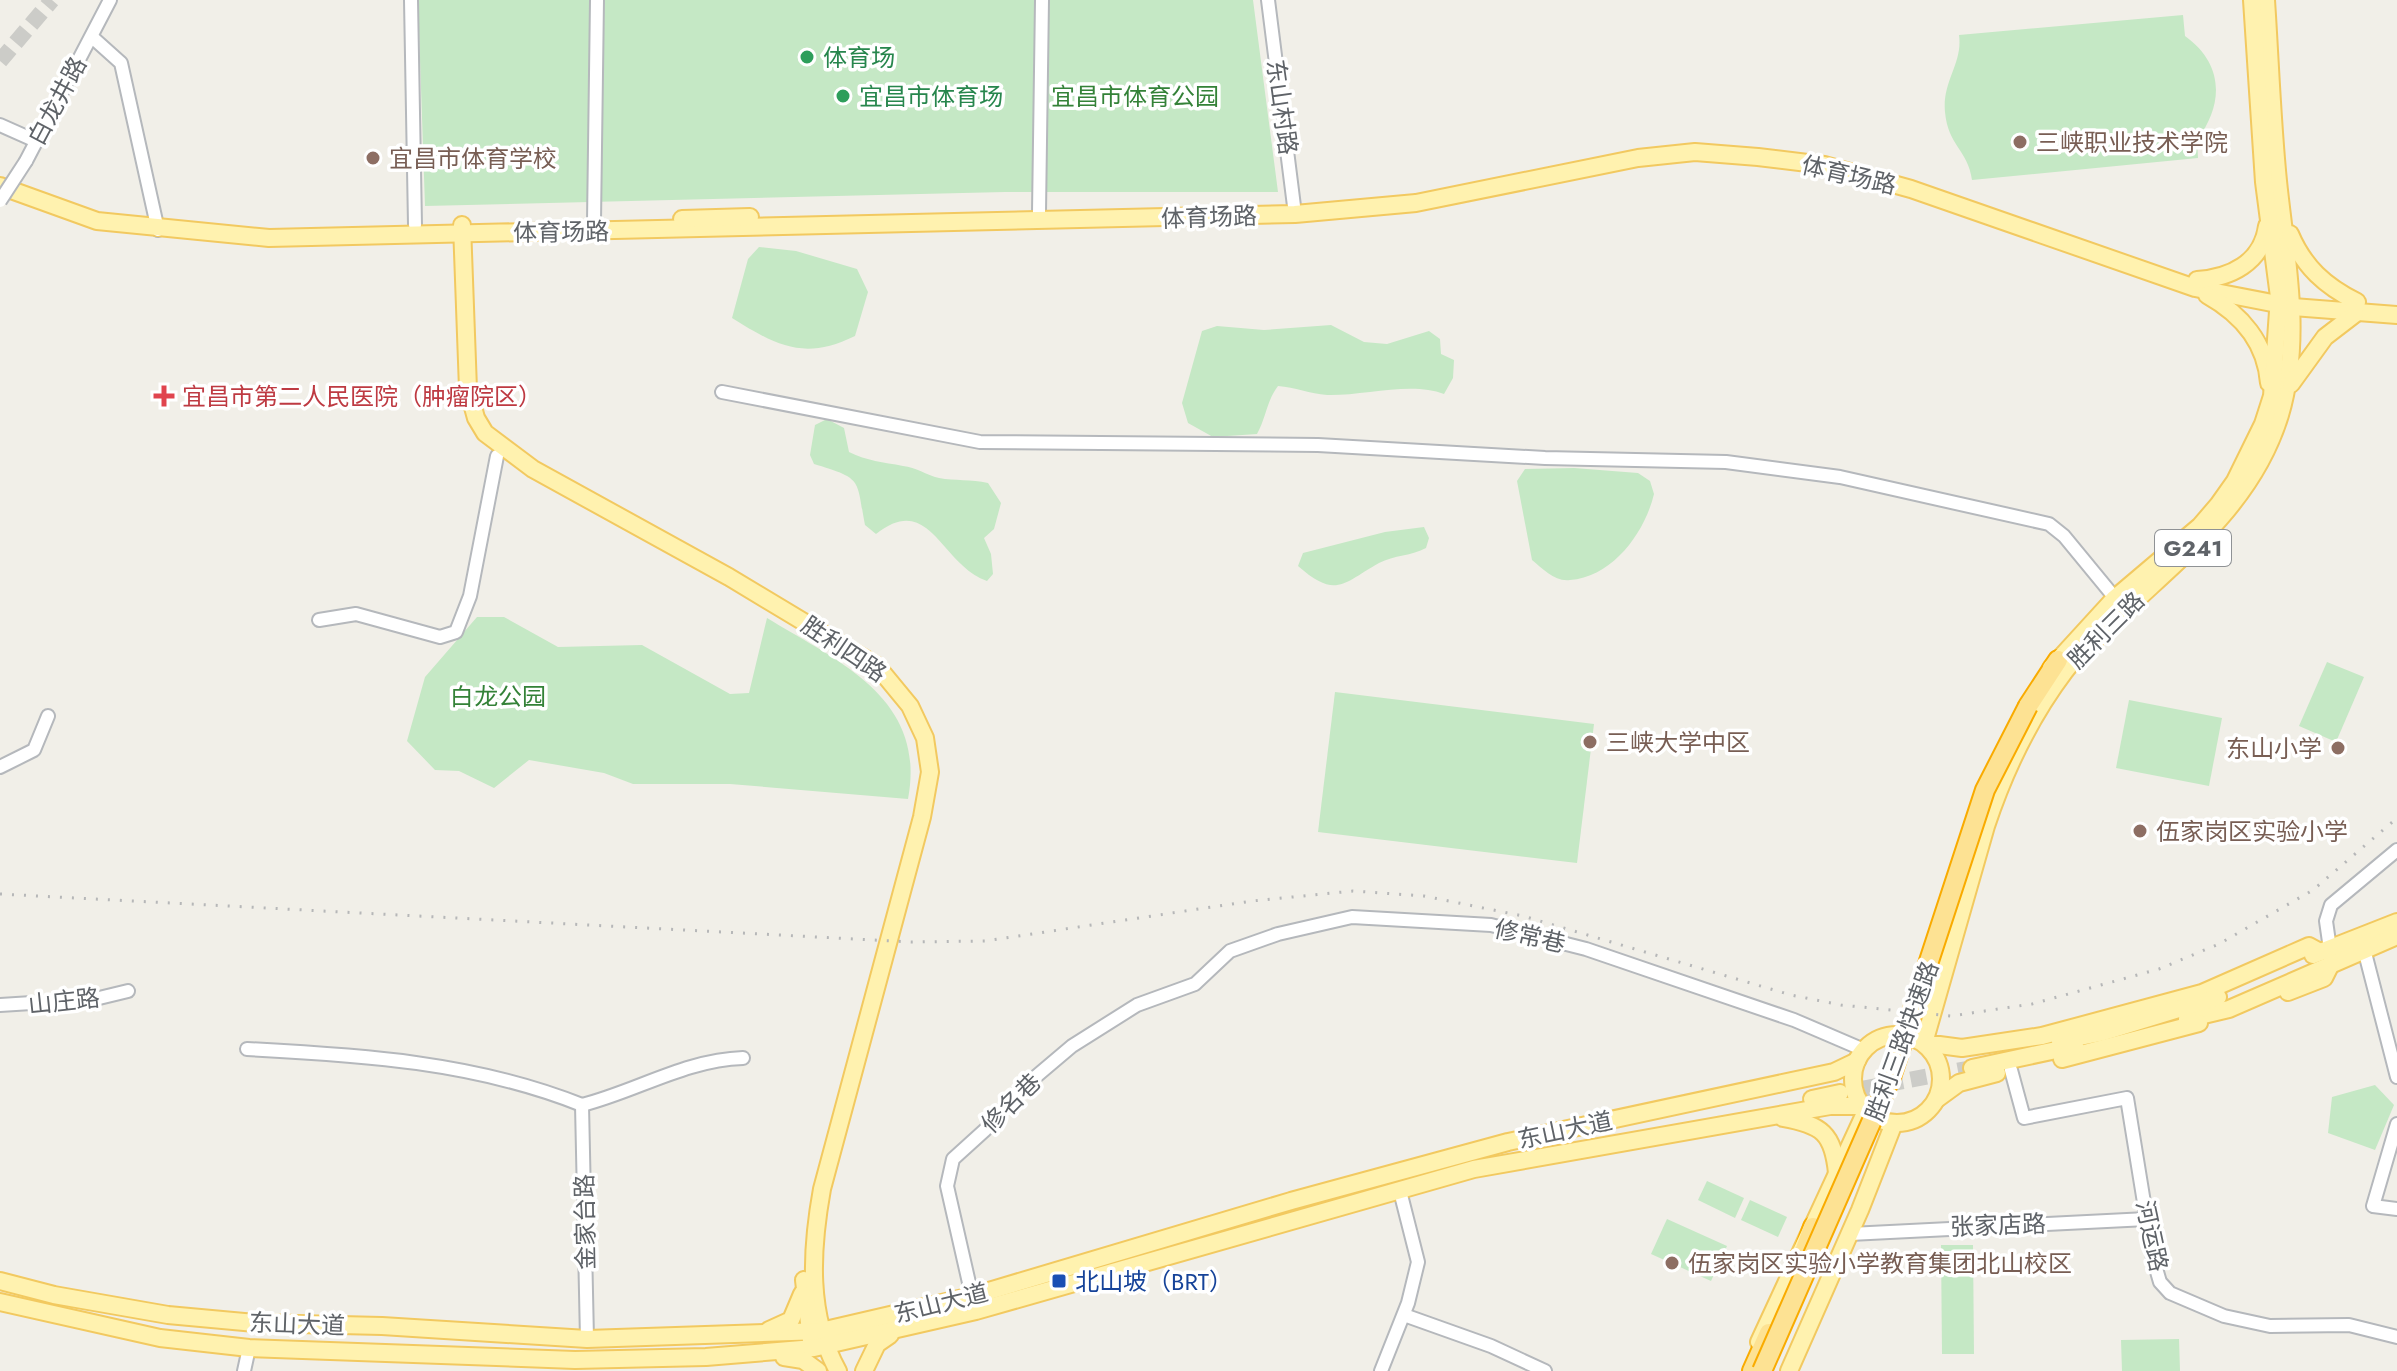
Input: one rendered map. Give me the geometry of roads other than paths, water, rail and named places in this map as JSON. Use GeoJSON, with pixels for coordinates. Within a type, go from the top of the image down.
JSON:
{"type":"FeatureCollection","features":[{"type":"Feature","properties":{"kind":"highway","name":"G241"},"geometry":{"type":"LineString","coordinates":[[2031,708],[2062,665]]}},
{"type":"Feature","properties":{"kind":"highway","name":"胜利三路快速路"},"geometry":{"type":"LineString","coordinates":[[1762,1371],[1891,1077],[1985,790],[2031,708]]}},
{"type":"Feature","properties":{"kind":"highway","name":"胜利三路快速路"},"geometry":{"type":"LineString","coordinates":[[1773,1371],[1888,1115],[1924,1019],[1991,792],[2031,708]]}},
{"type":"Feature","properties":{"kind":"highway"},"geometry":{"type":"LineString","coordinates":[[1752,1371],[1813,1227]]}},
{"type":"Feature","properties":{"kind":"main road","name":"胜利三路"},"geometry":{"type":"LineString","coordinates":[[1900,1035],[1960,840],[1986,769],[2023,703],[2209,534],[2246,489],[2266,451],[2276,403],[2286,301],[2252,0]]}},
{"type":"Feature","properties":{"kind":"main road","name":"胜利三路"},"geometry":{"type":"LineString","coordinates":[[2266,0],[2275,212]]}},
{"type":"Feature","properties":{"kind":"main road","name":"体育场路"},"geometry":{"type":"LineString","coordinates":[[0,186],[85,218],[274,229],[415,225],[458,229],[1295,209],[1416,203],[1638,158],[1695,152],[1824,165],[1911,189],[2196,284],[2286,301],[2357,307],[2397,315]]}},
{"type":"Feature","properties":{"kind":"main road","name":"体育场路"},"geometry":{"type":"LineString","coordinates":[[0,175],[97,213],[269,238],[594,221],[1295,209]]}},
{"type":"Feature","properties":{"kind":"main road"},"geometry":{"type":"LineString","coordinates":[[2196,284],[2223,277],[2248,262],[2265,237],[2275,212]]}},
{"type":"Feature","properties":{"kind":"main road"},"geometry":{"type":"LineString","coordinates":[[2275,212],[2316,276],[2357,307],[2309,355],[2276,403]]}},
{"type":"Feature","properties":{"kind":"main road","name":"胜利四路"},"geometry":{"type":"LineString","coordinates":[[458,229],[457,342],[463,404],[470,423],[497,456],[726,583],[864,668],[891,691],[908,717],[921,748],[922,772],[914,815],[810,1192],[803,1241],[817,1339],[825,1371]]}},
{"type":"Feature","properties":{"kind":"main road","name":"胜利四路"},"geometry":{"type":"LineString","coordinates":[[458,229],[468,389],[476,418],[485,433],[533,469],[729,577],[877,666],[910,706],[925,738],[930,772],[922,817],[822,1189],[813,1241],[810,1284]]}},
{"type":"Feature","properties":{"kind":"main road"},"geometry":{"type":"LineString","coordinates":[[2196,284],[2234,314],[2259,343],[2276,403]]}},
{"type":"Feature","properties":{"kind":"main road","name":"体育场路"},"geometry":{"type":"LineString","coordinates":[[2357,307],[2397,305]]}},
{"type":"Feature","properties":{"kind":"main road","name":"胜利三路"},"geometry":{"type":"LineString","coordinates":[[1924,1043],[1997,794],[2062,665],[2115,598],[2200,526],[2218,505],[2276,403]]}},
{"type":"Feature","properties":{"kind":"main road"},"geometry":{"type":"LineString","coordinates":[[1971,1063],[2229,1009],[2321,958],[2397,922]]}},
{"type":"Feature","properties":{"kind":"main road"},"geometry":{"type":"LineString","coordinates":[[2321,958],[2364,949],[2397,936]]}},
{"type":"Feature","properties":{"kind":"main road"},"geometry":{"type":"LineString","coordinates":[[2309,946],[2321,958],[2324,978],[2232,1014],[2102,1050],[1959,1083],[1937,1099],[1919,1118],[1894,1123],[1864,1108],[1853,1085],[1861,1056],[1875,1041],[1900,1035],[1924,1043],[1962,1048],[2042,1036],[2202,993],[2309,946]]}},
{"type":"Feature","properties":{"kind":"main road"},"geometry":{"type":"LineString","coordinates":[[1924,1043],[1939,1065],[1941,1088],[1937,1099]]}},
{"type":"Feature","properties":{"kind":"main road","name":"东山大道"},"geometry":{"type":"LineString","coordinates":[[0,1281],[54,1295],[168,1315],[255,1323],[382,1326],[587,1339],[720,1336],[817,1339],[857,1323],[972,1296],[1291,1201],[1471,1152],[1834,1072],[1861,1056]]}},
{"type":"Feature","properties":{"kind":"main road"},"geometry":{"type":"LineString","coordinates":[[1471,1152],[1839,1088],[1611,1135],[1483,1164],[1474,1169]]}},
{"type":"Feature","properties":{"kind":"main road","name":"东山大道"},"geometry":{"type":"LineString","coordinates":[[0,1302],[160,1338],[249,1348],[458,1363],[575,1366],[706,1357],[901,1329],[1474,1169],[1830,1106],[1864,1108]]}},
{"type":"Feature","properties":{"kind":"main road"},"geometry":{"type":"LineString","coordinates":[[1745,1371],[1837,1174],[1864,1108]]}},
{"type":"Feature","properties":{"kind":"main road"},"geometry":{"type":"LineString","coordinates":[[1773,1116],[1815,1126],[1827,1135],[1835,1149],[1837,1174]]}},
{"type":"Feature","properties":{"kind":"main road"},"geometry":{"type":"LineString","coordinates":[[1789,1371],[1850,1234],[1894,1123]]}},
{"type":"Feature","properties":{"kind":"main road"},"geometry":{"type":"LineString","coordinates":[[810,1284],[828,1315],[846,1323],[857,1323]]}},
{"type":"Feature","properties":{"kind":"main road"},"geometry":{"type":"LineString","coordinates":[[720,1336],[780,1328],[791,1320],[810,1284]]}},
{"type":"Feature","properties":{"kind":"main road"},"geometry":{"type":"LineString","coordinates":[[864,1371],[877,1344],[901,1329]]}},
{"type":"Feature","properties":{"kind":"main road","name":"胜利四路"},"geometry":{"type":"LineString","coordinates":[[817,1339],[838,1371]]}},
{"type":"Feature","properties":{"kind":"main road"},"geometry":{"type":"LineString","coordinates":[[706,1357],[780,1357],[803,1360],[818,1371]]}},
{"type":"Feature","properties":{"kind":"street","name":"白龙井路"},"geometry":{"type":"LineString","coordinates":[[0,201],[26,161],[110,0]]}},
{"type":"Feature","properties":{"kind":"street"},"geometry":{"type":"LineString","coordinates":[[411,0],[415,225]]}},
{"type":"Feature","properties":{"kind":"street"},"geometry":{"type":"LineString","coordinates":[[594,221],[597,0]]}},
{"type":"Feature","properties":{"kind":"street"},"geometry":{"type":"LineString","coordinates":[[1039,212],[1042,0]]}},
{"type":"Feature","properties":{"kind":"street","name":"东山村路"},"geometry":{"type":"LineString","coordinates":[[1268,0],[1295,209]]}},
{"type":"Feature","properties":{"kind":"street"},"geometry":{"type":"LineString","coordinates":[[92,37],[121,63],[157,224]]}},
{"type":"Feature","properties":{"kind":"street"},"geometry":{"type":"LineString","coordinates":[[0,125],[36,141]]}},
{"type":"Feature","properties":{"kind":"street"},"geometry":{"type":"LineString","coordinates":[[722,392],[980,442],[1318,445],[1545,458],[1726,462],[1840,477],[2049,524],[2064,536],[2115,598]]}},
{"type":"Feature","properties":{"kind":"street"},"geometry":{"type":"LineString","coordinates":[[319,620],[356,614],[440,637],[456,632],[470,596],[497,456]]}},
{"type":"Feature","properties":{"kind":"street"},"geometry":{"type":"LineString","coordinates":[[0,767],[34,750],[48,716]]}},
{"type":"Feature","properties":{"kind":"street"},"geometry":{"type":"LineString","coordinates":[[2321,958],[2331,905],[2397,850]]}},
{"type":"Feature","properties":{"kind":"street","name":"修常巷"},"geometry":{"type":"LineString","coordinates":[[1195,984],[1230,951],[1278,934],[1352,917],[1491,925],[1586,949],[1794,1020],[1861,1056]]}},
{"type":"Feature","properties":{"kind":"street"},"geometry":{"type":"LineString","coordinates":[[2364,949],[2397,1077]]}},
{"type":"Feature","properties":{"kind":"street","name":"修名巷"},"geometry":{"type":"LineString","coordinates":[[972,1296],[947,1186],[953,1159],[985,1130],[1020,1090],[1072,1046],[1137,1005],[1195,984]]}},
{"type":"Feature","properties":{"kind":"street","name":"山庄路"},"geometry":{"type":"LineString","coordinates":[[0,1005],[95,999],[128,991]]}},
{"type":"Feature","properties":{"kind":"street"},"geometry":{"type":"LineString","coordinates":[[2381,1011],[2397,1052]]}},
{"type":"Feature","properties":{"kind":"street"},"geometry":{"type":"LineString","coordinates":[[247,1049],[434,1065],[515,1081],[582,1105],[684,1068],[717,1059],[743,1058]]}},
{"type":"Feature","properties":{"kind":"street","name":"河运路"},"geometry":{"type":"LineString","coordinates":[[2011,1070],[2024,1118],[2127,1098],[2160,1282],[2183,1300],[2244,1322],[2349,1325],[2397,1337]]}},
{"type":"Feature","properties":{"kind":"street","name":"金家台路"},"geometry":{"type":"LineString","coordinates":[[582,1105],[587,1339]]}},
{"type":"Feature","properties":{"kind":"street"},"geometry":{"type":"LineString","coordinates":[[2397,1124],[2373,1206],[2397,1209]]}},
{"type":"Feature","properties":{"kind":"street"},"geometry":{"type":"LineString","coordinates":[[1381,1371],[1404,1315],[1418,1262],[1400,1191]]}},
{"type":"Feature","properties":{"kind":"street","name":"张家店路"},"geometry":{"type":"LineString","coordinates":[[1850,1234],[2147,1219]]}},
{"type":"Feature","properties":{"kind":"street"},"geometry":{"type":"LineString","coordinates":[[1404,1315],[1491,1346],[1545,1371]]}},
{"type":"Feature","properties":{"kind":"street"},"geometry":{"type":"LineString","coordinates":[[244,1371],[249,1348]]}},
{"type":"Feature","properties":{"kind":"tunnel"},"geometry":{"type":"LineString","coordinates":[[0,61],[52,0]]}},
{"type":"Feature","properties":{"kind":"tunnel"},"geometry":{"type":"LineString","coordinates":[[1840,1093],[1972,1068]]}},
{"type":"Feature","properties":{"kind":"railway"},"geometry":{"type":"LineString","coordinates":[[0,894],[912,942],[985,941],[1252,901],[1353,891],[1424,896],[1523,916],[1791,995],[1841,1005],[1951,1016],[2032,1004],[2159,969],[2219,944],[2313,890],[2397,818]]}},
{"type":"Feature","properties":{"kind":"place","name":"体育场"},"geometry":{"type":"Point","coordinates":[807,57]}},
{"type":"Feature","properties":{"kind":"place","name":"宜昌市体育场"},"geometry":{"type":"Point","coordinates":[843,96]}},
{"type":"Feature","properties":{"kind":"place","name":"三峡职业技术学院"},"geometry":{"type":"Point","coordinates":[2020,142]}},
{"type":"Feature","properties":{"kind":"place","name":"宜昌市体育学校"},"geometry":{"type":"Point","coordinates":[373,158]}},
{"type":"Feature","properties":{"kind":"place","name":"宜昌市第二人民医院（肿瘤院区）"},"geometry":{"type":"Point","coordinates":[164,396]}},
{"type":"Feature","properties":{"kind":"place","name":"三峡大学中区"},"geometry":{"type":"Point","coordinates":[1590,742]}},
{"type":"Feature","properties":{"kind":"place","name":"东山小学"},"geometry":{"type":"Point","coordinates":[2338,748]}},
{"type":"Feature","properties":{"kind":"place","name":"伍家岗区实验小学"},"geometry":{"type":"Point","coordinates":[2140,831]}},
{"type":"Feature","properties":{"kind":"place","name":"伍家岗区实验小学教育集团北山校区"},"geometry":{"type":"Point","coordinates":[1672,1263]}},
{"type":"Feature","properties":{"kind":"place","name":"北山坡（BRT）"},"geometry":{"type":"Point","coordinates":[1059,1281]}},
{"type":"Feature","properties":{"kind":"park label","name":"宜昌市体育公园"},"geometry":{"type":"Point","coordinates":[1135,96]}},
{"type":"Feature","properties":{"kind":"park label","name":"白龙公园"},"geometry":{"type":"Point","coordinates":[498,696]}}]}
